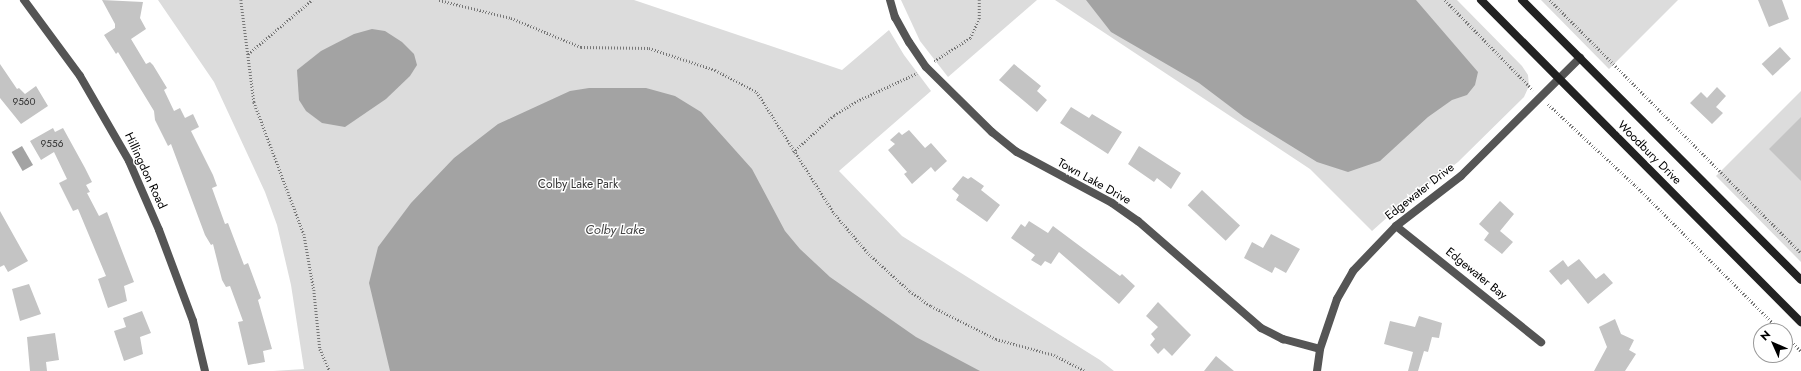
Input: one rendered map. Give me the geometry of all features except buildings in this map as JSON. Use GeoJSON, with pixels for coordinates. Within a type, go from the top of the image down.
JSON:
{"type":"FeatureCollection","features":[{"type":"Feature","properties":{"kind":"main road","name":"Woodbury Drive"},"geometry":{"type":"LineString","coordinates":[[1481,0],[1801,322]]}},
{"type":"Feature","properties":{"kind":"main road","name":"Woodbury Drive"},"geometry":{"type":"LineString","coordinates":[[1522,0],[1801,280]]}},
{"type":"Feature","properties":{"kind":"street","name":"Hillingdon Road"},"geometry":{"type":"LineString","coordinates":[[24,0],[77,72],[129,161],[155,220],[193,321],[205,371]]}},
{"type":"Feature","properties":{"kind":"street","name":"Town Lake Drive"},"geometry":{"type":"LineString","coordinates":[[890,0],[902,30],[926,67],[992,132],[1017,152],[1112,203],[1138,221],[1261,328],[1283,338],[1320,349]]}},
{"type":"Feature","properties":{"kind":"street","name":"Edgewater Drive"},"geometry":{"type":"LineString","coordinates":[[1317,371],[1320,349],[1337,299],[1353,271],[1396,226],[1461,176],[1580,58]]}},
{"type":"Feature","properties":{"kind":"street","name":"Edgewater Bay"},"geometry":{"type":"LineString","coordinates":[[1396,226],[1541,342]]}},
{"type":"Feature","properties":{"kind":"path"},"geometry":{"type":"LineString","coordinates":[[242,0],[250,79],[257,113],[292,199],[308,249],[320,349],[329,371]]}},
{"type":"Feature","properties":{"kind":"path"},"geometry":{"type":"LineString","coordinates":[[248,54],[312,0]]}},
{"type":"Feature","properties":{"kind":"path"},"geometry":{"type":"LineString","coordinates":[[439,0],[511,18],[581,46],[649,48],[716,70],[757,92],[793,152],[834,213],[869,254],[910,291],[931,306],[996,339],[1054,355],[1085,371]]}},
{"type":"Feature","properties":{"kind":"path"},"geometry":{"type":"LineString","coordinates":[[937,58],[970,38],[980,19],[979,0]]}},
{"type":"Feature","properties":{"kind":"path"},"geometry":{"type":"LineString","coordinates":[[1445,0],[1540,97],[1635,185],[1773,323]]}},
{"type":"Feature","properties":{"kind":"path"},"geometry":{"type":"LineString","coordinates":[[1550,0],[1801,253]]}},
{"type":"Feature","properties":{"kind":"path"},"geometry":{"type":"LineString","coordinates":[[793,152],[834,115],[876,92],[913,76]]}},
{"type":"Feature","properties":{"kind":"path"},"geometry":{"type":"LineString","coordinates":[[1793,343],[1801,351]]}},
{"type":"Feature","properties":{"kind":"green space","name":"Colby Lake Park"},"geometry":{"type":"Polygon","coordinates":[[[158,0],[634,0],[842,70],[889,30],[904,55],[931,91],[839,171],[902,236],[1100,360],[1114,371],[273,371],[304,369],[291,285],[277,225],[265,192],[214,82],[158,0]]]}},
{"type":"Feature","properties":{"kind":"green space"},"geometry":{"type":"Polygon","coordinates":[[[901,0],[1037,0],[948,77],[920,41],[901,0]]]}},
{"type":"Feature","properties":{"kind":"green space"},"geometry":{"type":"Polygon","coordinates":[[[1055,0],[1457,0],[1522,66],[1528,75],[1529,86],[1524,97],[1458,162],[1391,214],[1372,231],[1310,169],[1055,0]]]}},
{"type":"Feature","properties":{"kind":"green space"},"geometry":{"type":"Polygon","coordinates":[[[1541,0],[1678,0],[1609,69],[1541,0]]]}},
{"type":"Feature","properties":{"kind":"green space"},"geometry":{"type":"Polygon","coordinates":[[[1801,91],[1801,262],[1716,176],[1801,91]]]}},
{"type":"Feature","properties":{"kind":"water"},"geometry":{"type":"Polygon","coordinates":[[[1086,0],[1416,0],[1478,72],[1475,85],[1467,95],[1452,100],[1428,117],[1380,161],[1348,172],[1317,162],[1244,117],[1199,83],[1111,32],[1086,0]]]}},
{"type":"Feature","properties":{"kind":"water"},"geometry":{"type":"Polygon","coordinates":[[[372,29],[385,31],[402,42],[414,54],[417,65],[410,76],[386,99],[345,127],[322,123],[306,111],[299,100],[297,70],[321,51],[354,34],[372,29]]]}},
{"type":"Feature","properties":{"kind":"water","name":"Colby Lake"},"geometry":{"type":"Polygon","coordinates":[[[589,88],[646,88],[675,96],[701,112],[752,169],[785,231],[800,249],[830,277],[916,337],[980,371],[390,371],[369,283],[378,247],[411,203],[454,158],[498,124],[570,91],[589,88]]]}},
{"type":"Feature","properties":{"kind":"water"},"geometry":{"type":"Polygon","coordinates":[[[22,146],[33,165],[23,171],[12,152],[22,146]]]}}]}
